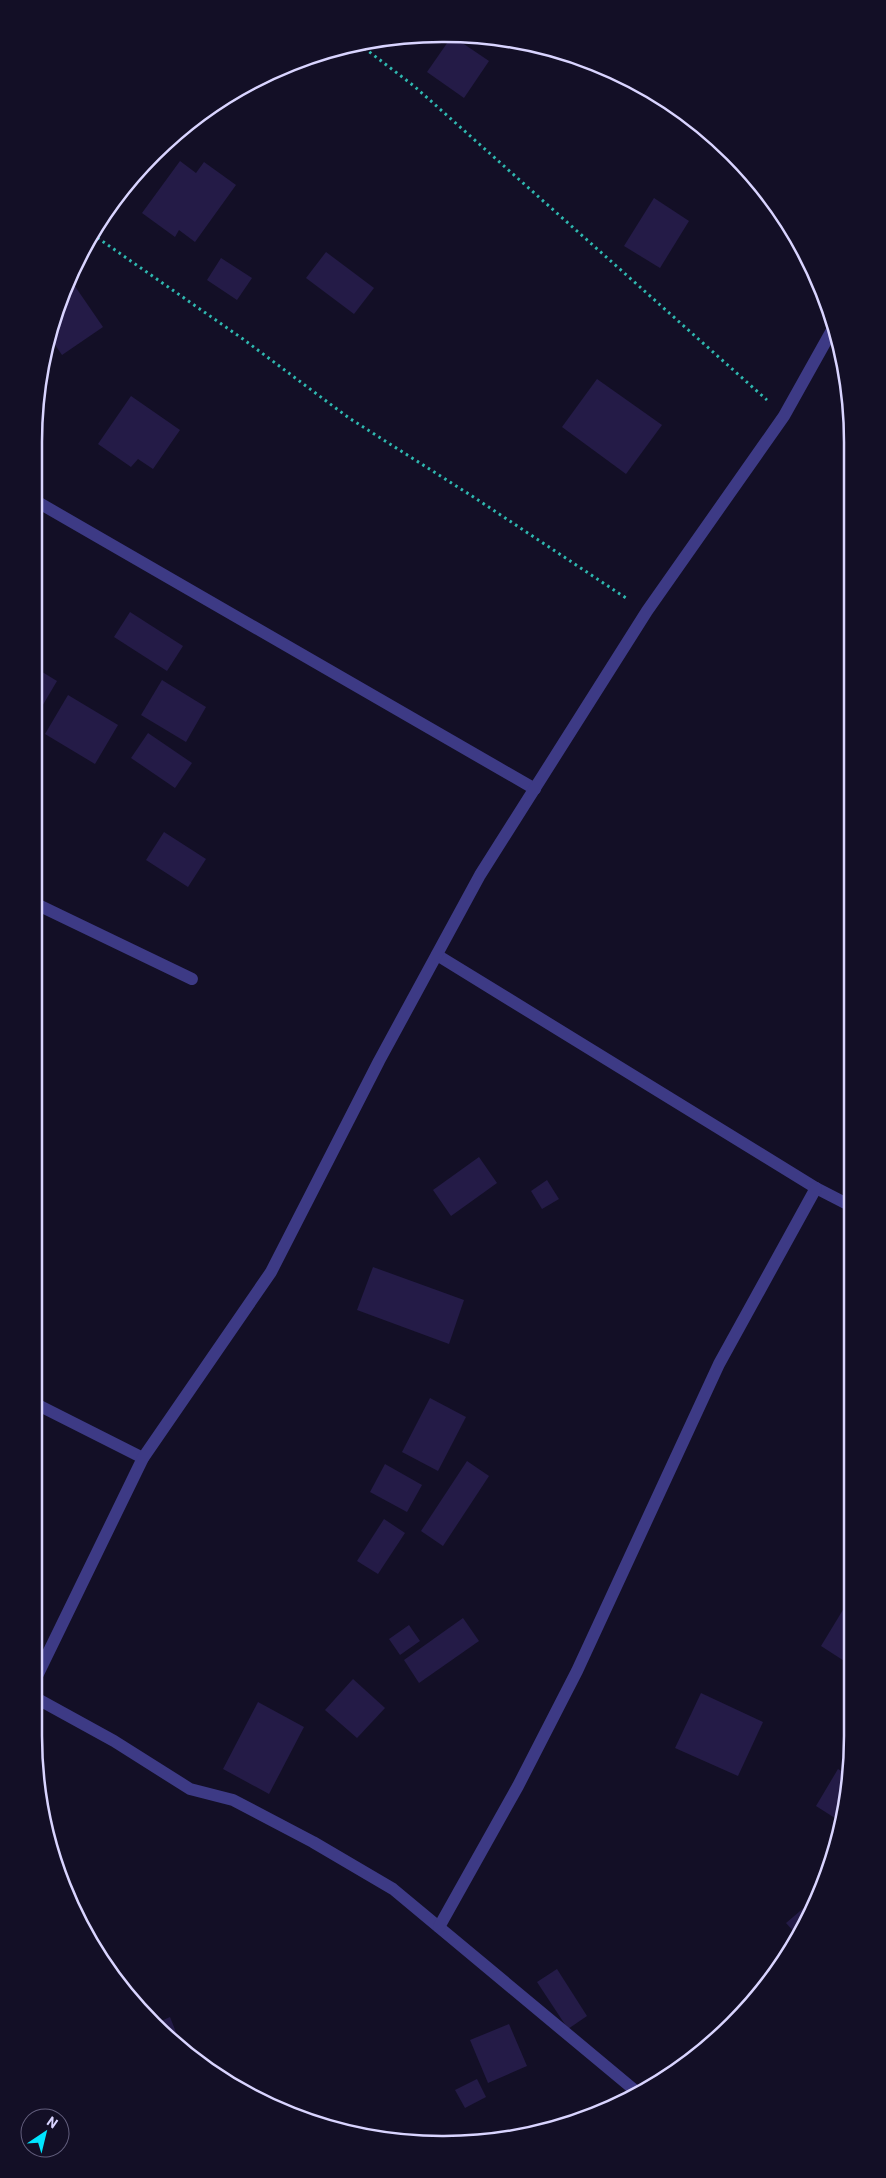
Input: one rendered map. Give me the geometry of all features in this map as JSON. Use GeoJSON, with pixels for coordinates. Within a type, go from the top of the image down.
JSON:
{"type":"FeatureCollection","features":[{"type":"Feature","properties":{"kind":"street"},"geometry":{"type":"LineString","coordinates":[[42,1666],[143,1458],[271,1272],[379,1061],[480,875],[647,611],[784,416],[829,336]]}},
{"type":"Feature","properties":{"kind":"street"},"geometry":{"type":"LineString","coordinates":[[42,505],[534,789]]}},
{"type":"Feature","properties":{"kind":"street"},"geometry":{"type":"LineString","coordinates":[[42,907],[192,979]]}},
{"type":"Feature","properties":{"kind":"street"},"geometry":{"type":"LineString","coordinates":[[436,955],[816,1188],[844,1202]]}},
{"type":"Feature","properties":{"kind":"street"},"geometry":{"type":"LineString","coordinates":[[439,1927],[518,1786],[577,1671],[719,1364],[816,1188]]}},
{"type":"Feature","properties":{"kind":"street"},"geometry":{"type":"LineString","coordinates":[[42,1407],[143,1458]]}},
{"type":"Feature","properties":{"kind":"street"},"geometry":{"type":"LineString","coordinates":[[42,1701],[114,1741],[190,1789],[233,1800],[313,1842],[393,1889],[632,2088]]}},
{"type":"Feature","properties":{"kind":"path"},"geometry":{"type":"LineString","coordinates":[[367,50],[414,86],[784,416]]}},
{"type":"Feature","properties":{"kind":"path"},"geometry":{"type":"LineString","coordinates":[[99,239],[243,339],[349,418],[647,611]]}},
{"type":"Feature","properties":{"kind":"building"},"geometry":{"type":"Polygon","coordinates":[[[448,42],[462,43],[489,61],[464,98],[427,72],[448,42]]]}},
{"type":"Feature","properties":{"kind":"building"},"geometry":{"type":"Polygon","coordinates":[[[180,161],[196,173],[204,162],[236,185],[195,242],[179,230],[175,237],[142,213],[180,161]]]}},
{"type":"Feature","properties":{"kind":"building"},"geometry":{"type":"Polygon","coordinates":[[[654,198],[689,221],[660,268],[624,246],[654,198]]]}},
{"type":"Feature","properties":{"kind":"building"},"geometry":{"type":"Polygon","coordinates":[[[326,252],[374,288],[354,314],[306,278],[326,252]]]}},
{"type":"Feature","properties":{"kind":"building"},"geometry":{"type":"Polygon","coordinates":[[[221,258],[252,278],[237,300],[207,280],[221,258]]]}},
{"type":"Feature","properties":{"kind":"building"},"geometry":{"type":"Polygon","coordinates":[[[75,286],[103,327],[62,355],[55,344],[75,286]]]}},
{"type":"Feature","properties":{"kind":"building"},"geometry":{"type":"Polygon","coordinates":[[[597,379],[662,425],[626,474],[562,427],[597,379]]]}},
{"type":"Feature","properties":{"kind":"building"},"geometry":{"type":"Polygon","coordinates":[[[131,396],[180,430],[153,469],[138,459],[131,467],[98,444],[131,396]]]}},
{"type":"Feature","properties":{"kind":"building"},"geometry":{"type":"Polygon","coordinates":[[[130,612],[183,646],[167,671],[114,637],[130,612]]]}},
{"type":"Feature","properties":{"kind":"building"},"geometry":{"type":"Polygon","coordinates":[[[42,672],[57,681],[42,706],[42,672]]]}},
{"type":"Feature","properties":{"kind":"building"},"geometry":{"type":"Polygon","coordinates":[[[162,680],[206,707],[186,742],[141,715],[162,680]]]}},
{"type":"Feature","properties":{"kind":"building"},"geometry":{"type":"Polygon","coordinates":[[[68,695],[118,725],[95,764],[45,734],[68,695]]]}},
{"type":"Feature","properties":{"kind":"building"},"geometry":{"type":"Polygon","coordinates":[[[148,733],[192,763],[175,788],[131,758],[148,733]]]}},
{"type":"Feature","properties":{"kind":"building"},"geometry":{"type":"Polygon","coordinates":[[[164,832],[206,859],[188,887],[146,860],[164,832]]]}},
{"type":"Feature","properties":{"kind":"building"},"geometry":{"type":"Polygon","coordinates":[[[479,1157],[497,1183],[451,1216],[433,1190],[479,1157]]]}},
{"type":"Feature","properties":{"kind":"building"},"geometry":{"type":"Polygon","coordinates":[[[547,1180],[559,1199],[542,1209],[531,1191],[547,1180]]]}},
{"type":"Feature","properties":{"kind":"building"},"geometry":{"type":"Polygon","coordinates":[[[373,1267],[464,1300],[449,1344],[357,1310],[373,1267]]]}},
{"type":"Feature","properties":{"kind":"building"},"geometry":{"type":"Polygon","coordinates":[[[430,1398],[466,1417],[438,1471],[402,1452],[430,1398]]]}},
{"type":"Feature","properties":{"kind":"building"},"geometry":{"type":"Polygon","coordinates":[[[467,1461],[489,1476],[443,1546],[421,1531],[467,1461]]]}},
{"type":"Feature","properties":{"kind":"building"},"geometry":{"type":"Polygon","coordinates":[[[385,1464],[422,1485],[407,1512],[370,1492],[385,1464]]]}},
{"type":"Feature","properties":{"kind":"building"},"geometry":{"type":"Polygon","coordinates":[[[384,1519],[405,1533],[378,1574],[357,1561],[384,1519]]]}},
{"type":"Feature","properties":{"kind":"building"},"geometry":{"type":"Polygon","coordinates":[[[844,1608],[844,1661],[821,1646],[844,1608]]]}},
{"type":"Feature","properties":{"kind":"building"},"geometry":{"type":"Polygon","coordinates":[[[463,1618],[479,1641],[419,1683],[404,1660],[463,1618]]]}},
{"type":"Feature","properties":{"kind":"building"},"geometry":{"type":"Polygon","coordinates":[[[409,1625],[420,1641],[400,1655],[389,1639],[409,1625]]]}},
{"type":"Feature","properties":{"kind":"building"},"geometry":{"type":"Polygon","coordinates":[[[353,1679],[385,1708],[357,1738],[325,1710],[353,1679]]]}},
{"type":"Feature","properties":{"kind":"building"},"geometry":{"type":"Polygon","coordinates":[[[701,1693],[763,1722],[738,1776],[675,1748],[701,1693]]]}},
{"type":"Feature","properties":{"kind":"building"},"geometry":{"type":"Polygon","coordinates":[[[258,1702],[304,1727],[269,1794],[223,1769],[258,1702]]]}},
{"type":"Feature","properties":{"kind":"building"},"geometry":{"type":"Polygon","coordinates":[[[838,1769],[842,1771],[835,1818],[816,1806],[838,1769]]]}},
{"type":"Feature","properties":{"kind":"building"},"geometry":{"type":"Polygon","coordinates":[[[804,1908],[792,1930],[786,1923],[804,1908]]]}},
{"type":"Feature","properties":{"kind":"building"},"geometry":{"type":"Polygon","coordinates":[[[557,1969],[587,2016],[568,2029],[537,1982],[557,1969]]]}},
{"type":"Feature","properties":{"kind":"building"},"geometry":{"type":"Polygon","coordinates":[[[170,2017],[177,2034],[163,2020],[170,2017]]]}},
{"type":"Feature","properties":{"kind":"building"},"geometry":{"type":"Polygon","coordinates":[[[509,2024],[527,2066],[488,2083],[470,2040],[509,2024]]]}},
{"type":"Feature","properties":{"kind":"building"},"geometry":{"type":"Polygon","coordinates":[[[477,2079],[486,2097],[465,2108],[455,2090],[477,2079]]]}}]}
